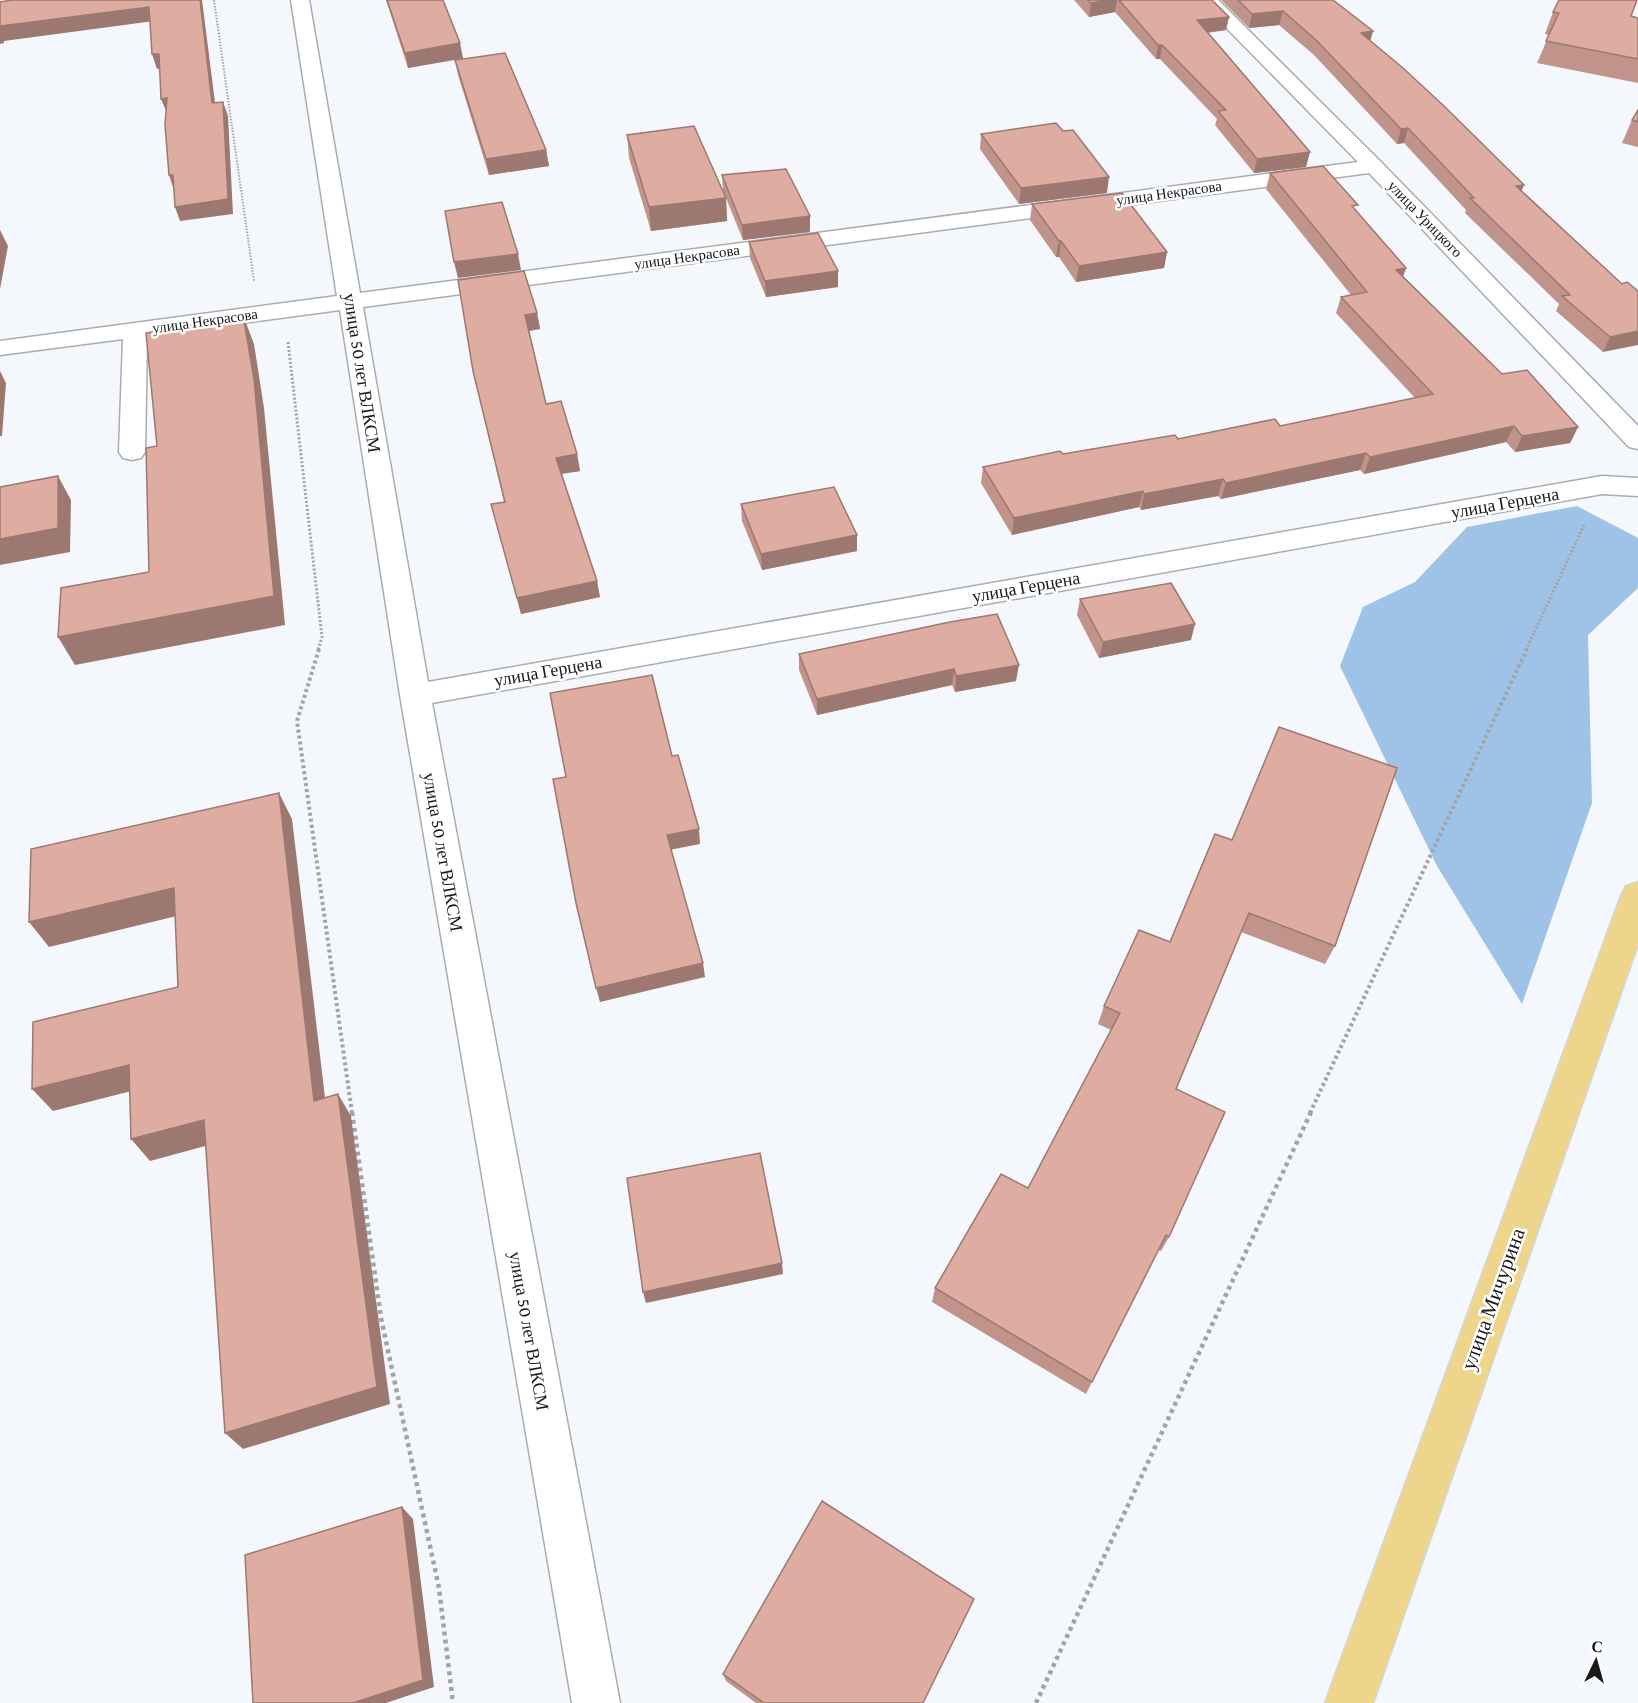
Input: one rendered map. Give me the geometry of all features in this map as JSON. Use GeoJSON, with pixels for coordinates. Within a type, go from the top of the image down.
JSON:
{"type":"FeatureCollection","features":[{"type":"Feature","properties":{"kind":"main road","name":"улица Мичурина"},"geometry":{"type":"LineString","coordinates":[[1349,1703],[1638,896]]}},
{"type":"Feature","properties":{"kind":"street","name":"улица 50 лет ВЛКСМ"},"geometry":{"type":"LineString","coordinates":[[300,0],[415,695],[596,1703]]}},
{"type":"Feature","properties":{"kind":"street","name":"улица Урицкого"},"geometry":{"type":"LineString","coordinates":[[1208,0],[1374,166],[1638,441]]}},
{"type":"Feature","properties":{"kind":"street","name":"улица Некрасова"},"geometry":{"type":"LineString","coordinates":[[0,348],[1374,166]]}},
{"type":"Feature","properties":{"kind":"street"},"geometry":{"type":"LineString","coordinates":[[132,452],[135,330]]}},
{"type":"Feature","properties":{"kind":"street","name":"улица Герцена"},"geometry":{"type":"LineString","coordinates":[[415,695],[1602,485],[1638,487]]}},
{"type":"Feature","properties":{"kind":"path"},"geometry":{"type":"LineString","coordinates":[[214,0],[256,300],[283,325],[289,346],[321,636],[297,721],[381,1318],[439,1588],[453,1703]]}},
{"type":"Feature","properties":{"kind":"path"},"geometry":{"type":"LineString","coordinates":[[1036,1703],[1602,485]]}},
{"type":"Feature","properties":{"kind":"shaded area"},"geometry":{"type":"Polygon","coordinates":[[[1577,506],[1638,538],[1638,588],[1588,635],[1592,803],[1522,1004],[1437,866],[1340,666],[1363,607],[1415,582],[1467,527],[1577,506]]]}},
{"type":"Feature","properties":{"kind":"building"},"geometry":{"type":"Polygon","coordinates":[[[12,0],[200,0],[212,103],[223,102],[228,199],[175,207],[173,175],[169,175],[165,125],[167,98],[161,99],[159,54],[152,54],[149,7],[0,26],[0,2],[12,0]]]}},
{"type":"Feature","properties":{"kind":"building"},"geometry":{"type":"Polygon","coordinates":[[[387,0],[443,0],[460,43],[405,53],[387,0]]]}},
{"type":"Feature","properties":{"kind":"building"},"geometry":{"type":"Polygon","coordinates":[[[1088,0],[1108,0],[1091,3],[1088,0]]]}},
{"type":"Feature","properties":{"kind":"building"},"geometry":{"type":"Polygon","coordinates":[[[1119,0],[1212,0],[1229,17],[1197,20],[1310,152],[1257,159],[1218,111],[1226,110],[1162,45],[1158,45],[1119,0]]]}},
{"type":"Feature","properties":{"kind":"building"},"geometry":{"type":"Polygon","coordinates":[[[1238,0],[1333,0],[1373,31],[1361,33],[1445,107],[1524,185],[1516,186],[1622,284],[1627,282],[1638,291],[1638,331],[1610,337],[1562,296],[1570,295],[1470,198],[1474,198],[1408,128],[1401,129],[1317,41],[1283,11],[1252,14],[1238,0]]]}},
{"type":"Feature","properties":{"kind":"building"},"geometry":{"type":"Polygon","coordinates":[[[1559,0],[1637,0],[1631,16],[1638,18],[1638,59],[1546,41],[1559,13],[1553,12],[1559,0]]]}},
{"type":"Feature","properties":{"kind":"building"},"geometry":{"type":"Polygon","coordinates":[[[505,53],[546,150],[486,159],[455,60],[505,53]]]}},
{"type":"Feature","properties":{"kind":"building"},"geometry":{"type":"Polygon","coordinates":[[[1638,110],[1638,122],[1632,120],[1638,110]]]}},
{"type":"Feature","properties":{"kind":"building"},"geometry":{"type":"Polygon","coordinates":[[[1056,123],[1063,131],[1073,130],[1109,177],[1021,188],[981,134],[1056,123]]]}},
{"type":"Feature","properties":{"kind":"building"},"geometry":{"type":"Polygon","coordinates":[[[694,126],[726,198],[649,207],[627,135],[694,126]]]}},
{"type":"Feature","properties":{"kind":"building"},"geometry":{"type":"Polygon","coordinates":[[[1323,166],[1358,205],[1352,206],[1406,268],[1396,270],[1502,374],[1527,370],[1578,427],[1522,436],[1514,426],[1370,457],[1366,453],[1226,483],[1223,479],[1144,494],[1143,491],[1014,518],[983,467],[1060,451],[1063,454],[1175,435],[1178,439],[1275,419],[1280,426],[1433,394],[1341,297],[1367,292],[1270,173],[1323,166]]]}},
{"type":"Feature","properties":{"kind":"building"},"geometry":{"type":"Polygon","coordinates":[[[786,169],[810,216],[742,225],[722,175],[786,169]]]}},
{"type":"Feature","properties":{"kind":"building"},"geometry":{"type":"Polygon","coordinates":[[[1122,193],[1167,252],[1079,266],[1032,204],[1122,193]]]}},
{"type":"Feature","properties":{"kind":"building"},"geometry":{"type":"Polygon","coordinates":[[[502,202],[518,254],[454,262],[445,211],[502,202]]]}},
{"type":"Feature","properties":{"kind":"building"},"geometry":{"type":"Polygon","coordinates":[[[818,233],[838,271],[765,281],[749,242],[818,233]]]}},
{"type":"Feature","properties":{"kind":"building"},"geometry":{"type":"Polygon","coordinates":[[[524,271],[537,313],[525,315],[546,404],[561,401],[577,454],[556,458],[597,581],[517,598],[491,504],[505,502],[473,371],[458,280],[524,271]]]}},
{"type":"Feature","properties":{"kind":"building"},"geometry":{"type":"Polygon","coordinates":[[[243,315],[254,379],[274,596],[58,637],[61,588],[149,572],[146,448],[157,446],[146,333],[243,315]]]}},
{"type":"Feature","properties":{"kind":"building"},"geometry":{"type":"Polygon","coordinates":[[[58,476],[58,528],[0,539],[0,487],[58,476]]]}},
{"type":"Feature","properties":{"kind":"building"},"geometry":{"type":"Polygon","coordinates":[[[834,487],[857,535],[761,554],[741,504],[834,487]]]}},
{"type":"Feature","properties":{"kind":"building"},"geometry":{"type":"Polygon","coordinates":[[[1171,583],[1195,624],[1103,642],[1080,599],[1171,583]]]}},
{"type":"Feature","properties":{"kind":"building"},"geometry":{"type":"Polygon","coordinates":[[[997,614],[1019,665],[956,676],[954,669],[817,699],[799,654],[950,622],[997,614]]]}},
{"type":"Feature","properties":{"kind":"building"},"geometry":{"type":"Polygon","coordinates":[[[652,675],[672,756],[678,755],[699,829],[667,835],[703,963],[596,988],[576,903],[553,779],[566,777],[550,693],[652,675]]]}},
{"type":"Feature","properties":{"kind":"building"},"geometry":{"type":"Polygon","coordinates":[[[1279,727],[1397,768],[1335,946],[1249,913],[1176,1089],[1225,1112],[1169,1237],[1166,1235],[1092,1382],[935,1288],[1001,1174],[1028,1188],[1120,1013],[1104,1006],[1139,930],[1170,942],[1215,834],[1232,840],[1279,727]]]}},
{"type":"Feature","properties":{"kind":"building"},"geometry":{"type":"Polygon","coordinates":[[[279,793],[314,1101],[338,1094],[377,1387],[225,1433],[204,1120],[131,1139],[129,1065],[32,1089],[33,1022],[178,987],[174,888],[29,922],[31,849],[279,793]]]}},
{"type":"Feature","properties":{"kind":"building"},"geometry":{"type":"Polygon","coordinates":[[[760,1153],[782,1263],[643,1292],[627,1178],[760,1153]]]}},
{"type":"Feature","properties":{"kind":"building"},"geometry":{"type":"Polygon","coordinates":[[[822,1501],[974,1599],[923,1703],[764,1703],[723,1674],[822,1501]]]}},
{"type":"Feature","properties":{"kind":"building"},"geometry":{"type":"Polygon","coordinates":[[[402,1507],[423,1680],[353,1703],[253,1703],[245,1555],[402,1507]]]}}]}
